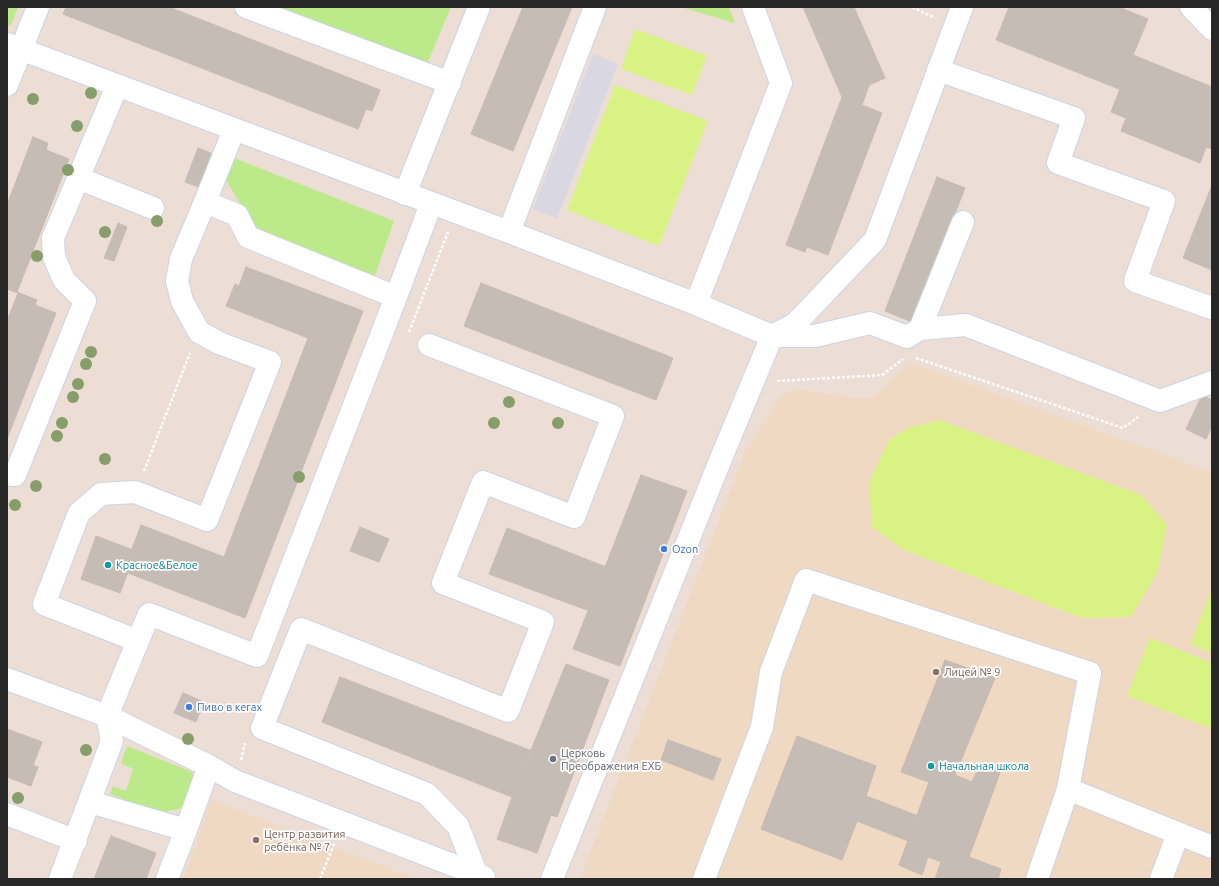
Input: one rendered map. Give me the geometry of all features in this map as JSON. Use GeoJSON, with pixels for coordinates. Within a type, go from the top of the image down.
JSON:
{"type":"FeatureCollection","features":[{"type":"Feature","properties":{"kind":"lane"},"geometry":{"type":"LineString","coordinates":[[7,85],[14,47],[38,7]]}},
{"type":"Feature","properties":{"kind":"lane"},"geometry":{"type":"LineString","coordinates":[[246,7],[450,83]]}},
{"type":"Feature","properties":{"kind":"lane"},"geometry":{"type":"LineString","coordinates":[[405,194],[479,7]]}},
{"type":"Feature","properties":{"kind":"lane"},"geometry":{"type":"LineString","coordinates":[[508,232],[595,7]]}},
{"type":"Feature","properties":{"kind":"lane"},"geometry":{"type":"LineString","coordinates":[[696,304],[782,83],[753,7]]}},
{"type":"Feature","properties":{"kind":"lane"},"geometry":{"type":"LineString","coordinates":[[552,879],[772,336],[795,324],[875,240],[962,7]]}},
{"type":"Feature","properties":{"kind":"lane"},"geometry":{"type":"LineString","coordinates":[[1191,7],[1212,28]]}},
{"type":"Feature","properties":{"kind":"lane"},"geometry":{"type":"LineString","coordinates":[[14,47],[508,232],[696,304],[772,336],[815,336],[870,323],[907,337],[920,329],[966,325],[1160,402],[1212,382]]}},
{"type":"Feature","properties":{"kind":"lane"},"geometry":{"type":"LineString","coordinates":[[938,70],[1074,118],[1058,163],[1164,201],[1136,281],[1212,308]]}},
{"type":"Feature","properties":{"kind":"lane"},"geometry":{"type":"LineString","coordinates":[[7,474],[15,475],[85,301],[64,280],[54,257],[53,238],[117,86]]}},
{"type":"Feature","properties":{"kind":"lane"},"geometry":{"type":"LineString","coordinates":[[138,642],[44,604],[79,513],[101,494],[135,492],[207,520],[270,362],[219,344],[199,332],[182,301],[177,281],[181,259],[234,130]]}},
{"type":"Feature","properties":{"kind":"lane"},"geometry":{"type":"LineString","coordinates":[[78,178],[153,208]]}},
{"type":"Feature","properties":{"kind":"lane"},"geometry":{"type":"LineString","coordinates":[[205,202],[237,215],[248,237],[396,297]]}},
{"type":"Feature","properties":{"kind":"lane"},"geometry":{"type":"LineString","coordinates":[[60,879],[76,841],[112,741],[107,716],[148,614],[257,656],[432,204]]}},
{"type":"Feature","properties":{"kind":"lane"},"geometry":{"type":"LineString","coordinates":[[920,329],[963,222]]}},
{"type":"Feature","properties":{"kind":"lane"},"geometry":{"type":"LineString","coordinates":[[428,345],[613,416],[574,517],[483,482],[443,583],[543,622],[508,711],[301,629],[262,728],[427,794],[458,826],[482,876]]}},
{"type":"Feature","properties":{"kind":"lane"},"geometry":{"type":"LineString","coordinates":[[704,879],[762,727],[771,672],[806,580],[1090,672],[1068,789],[1037,879]]}},
{"type":"Feature","properties":{"kind":"lane"},"geometry":{"type":"LineString","coordinates":[[7,679],[107,716],[209,766],[235,781],[482,876]]}},
{"type":"Feature","properties":{"kind":"lane"},"geometry":{"type":"LineString","coordinates":[[167,879],[209,766]]}},
{"type":"Feature","properties":{"kind":"lane"},"geometry":{"type":"LineString","coordinates":[[1068,789],[1212,847]]}},
{"type":"Feature","properties":{"kind":"lane"},"geometry":{"type":"LineString","coordinates":[[90,802],[186,830]]}},
{"type":"Feature","properties":{"kind":"lane"},"geometry":{"type":"LineString","coordinates":[[7,814],[76,841]]}},
{"type":"Feature","properties":{"kind":"lane"},"geometry":{"type":"LineString","coordinates":[[1161,879],[1178,834]]}},
{"type":"Feature","properties":{"kind":"path"},"geometry":{"type":"LineString","coordinates":[[135,492],[199,332]]}},
{"type":"Feature","properties":{"kind":"path"},"geometry":{"type":"LineString","coordinates":[[753,382],[882,374],[908,355]]}},
{"type":"Feature","properties":{"kind":"path"},"geometry":{"type":"LineString","coordinates":[[916,357],[1123,428],[1160,402]]}},
{"type":"Feature","properties":{"kind":"path"},"geometry":{"type":"LineString","coordinates":[[320,879],[342,822]]}},
{"type":"Feature","properties":{"kind":"shaded area"},"geometry":{"type":"Polygon","coordinates":[[[593,54],[618,64],[557,219],[533,209],[593,54]]]}},
{"type":"Feature","properties":{"kind":"shaded area","name":"Лицей № 9"},"geometry":{"type":"Polygon","coordinates":[[[908,362],[1212,472],[1212,879],[580,879],[746,450],[768,415],[781,396],[798,389],[862,399],[875,396],[908,362]]]}},
{"type":"Feature","properties":{"kind":"shaded area","name":"Центр развития ребёнка № 7"},"geometry":{"type":"Polygon","coordinates":[[[212,800],[416,879],[183,879],[212,800]]]}},
{"type":"Feature","properties":{"kind":"green space"},"geometry":{"type":"Polygon","coordinates":[[[7,7],[18,7],[11,25],[7,26],[7,7]]]}},
{"type":"Feature","properties":{"kind":"green space"},"geometry":{"type":"Polygon","coordinates":[[[276,7],[451,7],[425,69],[276,7]]]}},
{"type":"Feature","properties":{"kind":"green space"},"geometry":{"type":"Polygon","coordinates":[[[681,7],[729,7],[735,23],[681,7]]]}},
{"type":"Feature","properties":{"kind":"green space"},"geometry":{"type":"Polygon","coordinates":[[[635,29],[707,56],[692,95],[621,69],[635,29]]]}},
{"type":"Feature","properties":{"kind":"green space"},"geometry":{"type":"Polygon","coordinates":[[[615,85],[708,121],[659,246],[567,210],[615,85]]]}},
{"type":"Feature","properties":{"kind":"green space"},"geometry":{"type":"Polygon","coordinates":[[[234,158],[394,221],[374,278],[256,231],[225,178],[234,158]]]}},
{"type":"Feature","properties":{"kind":"green space"},"geometry":{"type":"Polygon","coordinates":[[[939,420],[1141,495],[1167,525],[1157,573],[1131,617],[1082,618],[904,550],[872,527],[869,483],[889,440],[908,428],[939,420]]]}},
{"type":"Feature","properties":{"kind":"green space"},"geometry":{"type":"Polygon","coordinates":[[[1212,589],[1212,653],[1190,644],[1212,589]]]}},
{"type":"Feature","properties":{"kind":"green space"},"geometry":{"type":"Polygon","coordinates":[[[1150,638],[1212,663],[1212,729],[1127,696],[1150,638]]]}},
{"type":"Feature","properties":{"kind":"green space"},"geometry":{"type":"Polygon","coordinates":[[[127,746],[192,772],[195,780],[183,808],[159,813],[110,794],[113,786],[126,791],[133,769],[121,763],[127,746]]]}},
{"type":"Feature","properties":{"kind":"building"},"geometry":{"type":"Polygon","coordinates":[[[66,7],[169,7],[380,90],[372,111],[366,109],[358,129],[63,14],[66,7]]]}},
{"type":"Feature","properties":{"kind":"building"},"geometry":{"type":"Polygon","coordinates":[[[523,7],[572,7],[513,151],[471,134],[523,7]]]}},
{"type":"Feature","properties":{"kind":"building"},"geometry":{"type":"Polygon","coordinates":[[[803,7],[854,7],[885,78],[869,85],[862,105],[882,113],[828,255],[807,247],[805,252],[786,245],[842,97],[803,7]]]}},
{"type":"Feature","properties":{"kind":"building"},"geometry":{"type":"Polygon","coordinates":[[[1009,7],[1119,7],[1148,19],[1119,89],[996,40],[1009,7]]]}},
{"type":"Feature","properties":{"kind":"building"},"geometry":{"type":"Polygon","coordinates":[[[1133,55],[1212,87],[1212,149],[1206,147],[1200,163],[1121,131],[1126,118],[1111,112],[1133,55]]]}},
{"type":"Feature","properties":{"kind":"building"},"geometry":{"type":"Polygon","coordinates":[[[33,137],[48,143],[46,150],[69,159],[17,292],[37,300],[35,305],[56,313],[7,439],[7,321],[18,293],[7,289],[7,205],[33,137]]]}},
{"type":"Feature","properties":{"kind":"building"},"geometry":{"type":"Polygon","coordinates":[[[198,148],[218,156],[204,189],[185,182],[198,148]]]}},
{"type":"Feature","properties":{"kind":"building"},"geometry":{"type":"Polygon","coordinates":[[[937,177],[965,188],[912,322],[885,311],[937,177]]]}},
{"type":"Feature","properties":{"kind":"building"},"geometry":{"type":"Polygon","coordinates":[[[1212,185],[1212,270],[1183,258],[1212,185]]]}},
{"type":"Feature","properties":{"kind":"building"},"geometry":{"type":"Polygon","coordinates":[[[118,223],[127,227],[114,261],[104,258],[118,223]]]}},
{"type":"Feature","properties":{"kind":"building"},"geometry":{"type":"Polygon","coordinates":[[[246,267],[363,311],[245,618],[128,573],[137,551],[132,549],[141,525],[224,557],[308,338],[226,306],[235,284],[239,286],[246,267]]]}},
{"type":"Feature","properties":{"kind":"building"},"geometry":{"type":"Polygon","coordinates":[[[481,283],[673,358],[656,400],[464,326],[481,283]]]}},
{"type":"Feature","properties":{"kind":"building"},"geometry":{"type":"Polygon","coordinates":[[[1202,395],[1212,400],[1212,426],[1206,439],[1186,429],[1202,395]]]}},
{"type":"Feature","properties":{"kind":"building"},"geometry":{"type":"Polygon","coordinates":[[[641,475],[687,491],[620,666],[573,649],[641,475]]]}},
{"type":"Feature","properties":{"kind":"building"},"geometry":{"type":"Polygon","coordinates":[[[360,527],[389,539],[379,562],[350,551],[360,527]]]}},
{"type":"Feature","properties":{"kind":"building"},"geometry":{"type":"Polygon","coordinates":[[[507,528],[606,567],[587,610],[489,574],[507,528]]]}},
{"type":"Feature","properties":{"kind":"building","name":"Красное&Белое"},"geometry":{"type":"Polygon","coordinates":[[[96,536],[136,551],[120,593],[81,579],[96,536]]]}},
{"type":"Feature","properties":{"kind":"building","name":"Начальная школа"},"geometry":{"type":"Polygon","coordinates":[[[945,660],[995,678],[955,775],[972,782],[981,762],[1001,770],[969,857],[1001,869],[998,879],[935,879],[941,862],[928,857],[922,875],[899,865],[929,782],[901,772],[945,660]]]}},
{"type":"Feature","properties":{"kind":"building"},"geometry":{"type":"Polygon","coordinates":[[[566,664],[609,680],[557,817],[551,815],[537,853],[497,839],[512,797],[566,664]]]}},
{"type":"Feature","properties":{"kind":"building"},"geometry":{"type":"Polygon","coordinates":[[[340,677],[532,751],[512,797],[322,722],[340,677]]]}},
{"type":"Feature","properties":{"kind":"building","name":"Пиво в кегах"},"geometry":{"type":"Polygon","coordinates":[[[183,693],[204,702],[196,722],[174,713],[183,693]]]}},
{"type":"Feature","properties":{"kind":"building"},"geometry":{"type":"Polygon","coordinates":[[[7,729],[42,742],[33,765],[38,767],[31,786],[7,777],[7,729]]]}},
{"type":"Feature","properties":{"kind":"building"},"geometry":{"type":"Polygon","coordinates":[[[797,736],[876,766],[866,796],[918,816],[908,841],[857,821],[842,860],[761,829],[797,736]]]}},
{"type":"Feature","properties":{"kind":"building"},"geometry":{"type":"Polygon","coordinates":[[[668,740],[721,759],[713,780],[661,760],[668,740]]]}},
{"type":"Feature","properties":{"kind":"building"},"geometry":{"type":"Polygon","coordinates":[[[111,836],[156,853],[146,879],[94,879],[111,836]]]}},
{"type":"Feature","properties":{"kind":"place","name":"Ozon"},"geometry":{"type":"Point","coordinates":[664,549]}},
{"type":"Feature","properties":{"kind":"place","name":"Красное&Белое"},"geometry":{"type":"Point","coordinates":[108,565]}},
{"type":"Feature","properties":{"kind":"place","name":"Лицей № 9"},"geometry":{"type":"Point","coordinates":[936,672]}},
{"type":"Feature","properties":{"kind":"place","name":"Пиво в кегах"},"geometry":{"type":"Point","coordinates":[189,707]}},
{"type":"Feature","properties":{"kind":"place","name":"Церковь Преображения ЕХБ"},"geometry":{"type":"Point","coordinates":[553,759]}},
{"type":"Feature","properties":{"kind":"place","name":"Начальная школа"},"geometry":{"type":"Point","coordinates":[931,766]}},
{"type":"Feature","properties":{"kind":"place","name":"Центр развития ребёнка № 7"},"geometry":{"type":"Point","coordinates":[256,840]}}]}
